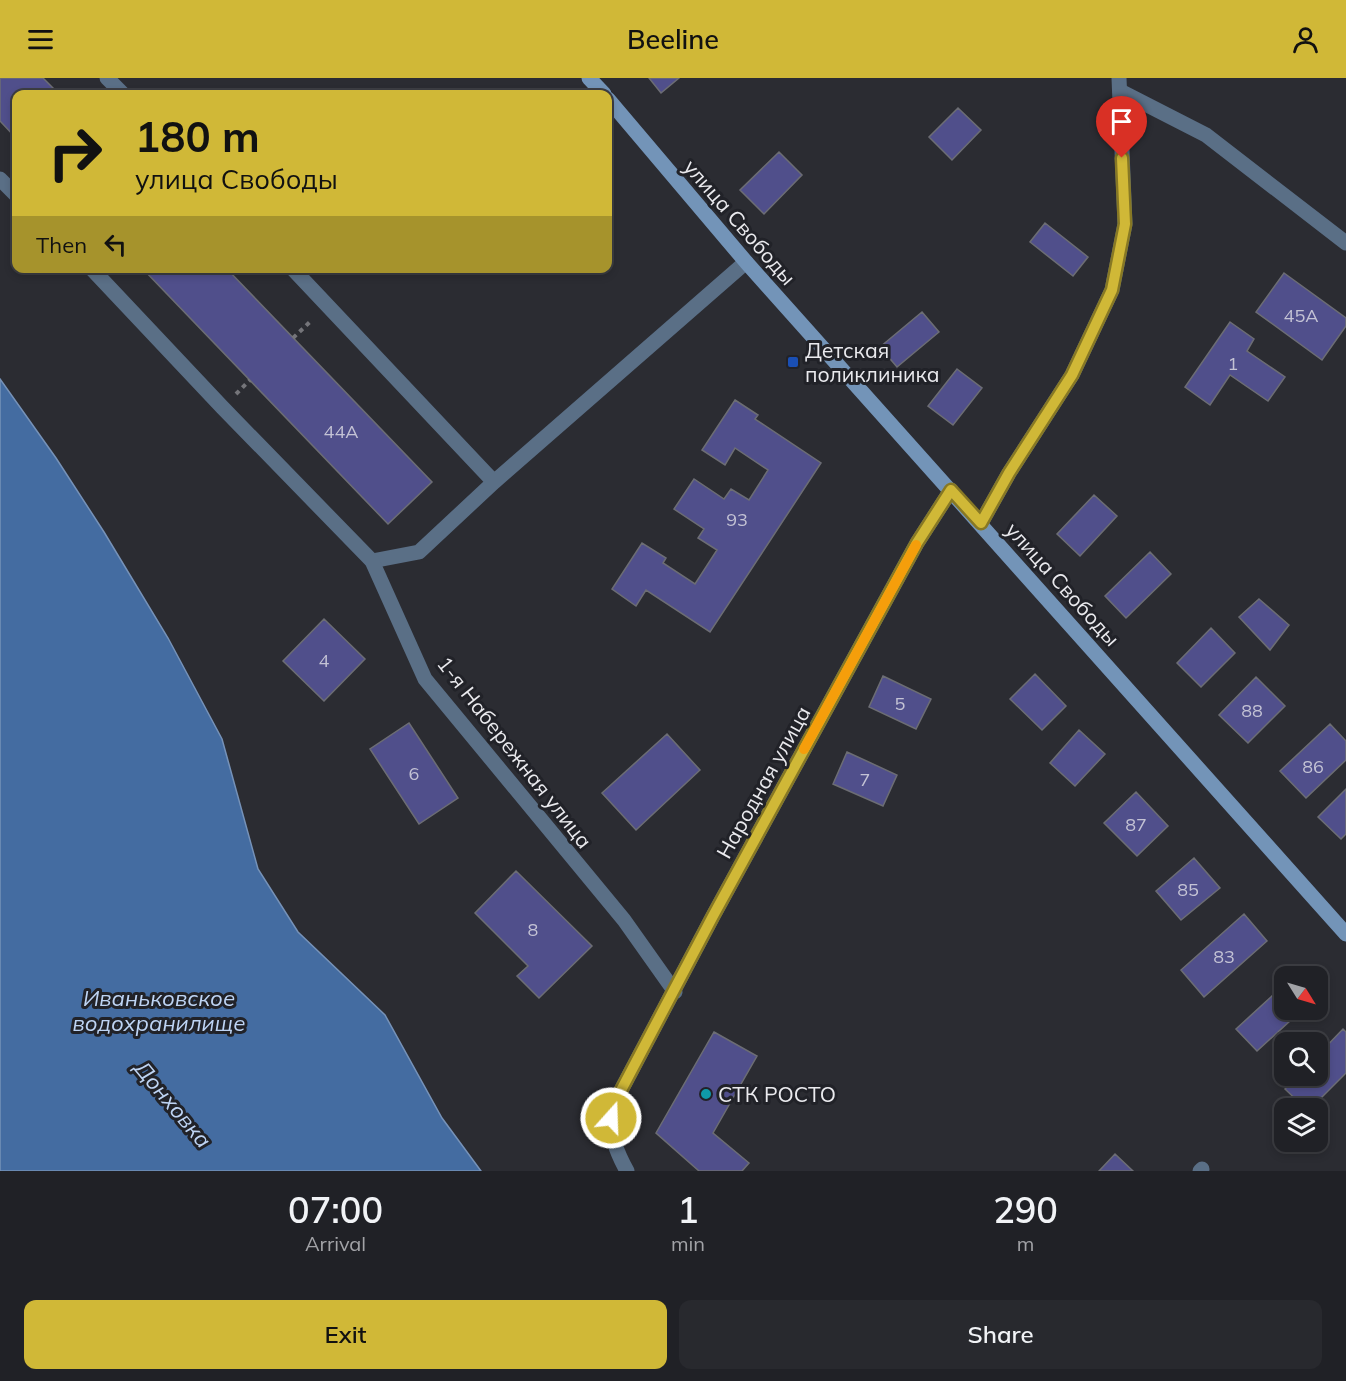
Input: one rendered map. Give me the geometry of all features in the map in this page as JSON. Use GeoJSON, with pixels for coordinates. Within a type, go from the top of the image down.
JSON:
{"type":"FeatureCollection","features":[{"type":"Feature","properties":{"kind":"main road"},"geometry":{"type":"LineString","coordinates":[[590,78],[600,90]]}},
{"type":"Feature","properties":{"kind":"main road","name":"улица Свободы"},"geometry":{"type":"LineString","coordinates":[[612,104],[746,262],[1346,934]]}},
{"type":"Feature","properties":{"kind":"street"},"geometry":{"type":"LineString","coordinates":[[107,78],[119,90]]}},
{"type":"Feature","properties":{"kind":"street"},"geometry":{"type":"LineString","coordinates":[[1119,85],[1206,135],[1346,243]]}},
{"type":"Feature","properties":{"kind":"street"},"geometry":{"type":"LineString","coordinates":[[981,523],[1009,473],[1072,375],[1112,290],[1125,224],[1119,85]]}},
{"type":"Feature","properties":{"kind":"street"},"geometry":{"type":"LineString","coordinates":[[0,179],[12,191]]}},
{"type":"Feature","properties":{"kind":"street"},"geometry":{"type":"LineString","coordinates":[[372,561],[419,552],[494,482],[746,262]]}},
{"type":"Feature","properties":{"kind":"street","name":"1-я Набережная улица"},"geometry":{"type":"LineString","coordinates":[[96,273],[372,561],[425,679],[624,920],[675,992]]}},
{"type":"Feature","properties":{"kind":"street"},"geometry":{"type":"LineString","coordinates":[[297,273],[494,482]]}},
{"type":"Feature","properties":{"kind":"street","name":"Народная улица"},"geometry":{"type":"LineString","coordinates":[[627,1171],[617,1153],[613,1135],[611,1118],[617,1098],[675,992],[713,916],[917,543],[951,490]]}},
{"type":"Feature","properties":{"kind":"path"},"geometry":{"type":"LineString","coordinates":[[293,338],[327,305]]}},
{"type":"Feature","properties":{"kind":"water","name":"Иваньковское водохранилище"},"geometry":{"type":"Polygon","coordinates":[[[0,379],[56,458],[104,532],[168,638],[222,739],[258,869],[298,932],[385,1015],[442,1118],[481,1171],[0,1171],[0,379]]]}},
{"type":"Feature","properties":{"kind":"building"},"geometry":{"type":"Polygon","coordinates":[[[0,78],[43,78],[55,90],[12,90],[12,134],[0,121],[0,78]]]}},
{"type":"Feature","properties":{"kind":"building"},"geometry":{"type":"Polygon","coordinates":[[[649,78],[679,78],[661,93],[649,78]]]}},
{"type":"Feature","properties":{"kind":"building"},"geometry":{"type":"Polygon","coordinates":[[[958,108],[981,130],[952,160],[929,137],[958,108]]]}},
{"type":"Feature","properties":{"kind":"building"},"geometry":{"type":"Polygon","coordinates":[[[779,152],[802,175],[764,214],[740,190],[779,152]]]}},
{"type":"Feature","properties":{"kind":"building"},"geometry":{"type":"Polygon","coordinates":[[[1045,223],[1088,257],[1073,276],[1030,242],[1045,223]]]}},
{"type":"Feature","properties":{"kind":"building"},"geometry":{"type":"Polygon","coordinates":[[[147,273],[231,273],[432,482],[388,524],[147,273]]]}},
{"type":"Feature","properties":{"kind":"building"},"geometry":{"type":"Polygon","coordinates":[[[1284,273],[1346,318],[1346,326],[1322,360],[1256,312],[1284,273]]]}},
{"type":"Feature","properties":{"kind":"building"},"geometry":{"type":"Polygon","coordinates":[[[922,312],[939,332],[897,367],[880,347],[922,312]]]}},
{"type":"Feature","properties":{"kind":"building"},"geometry":{"type":"Polygon","coordinates":[[[1230,322],[1254,339],[1247,351],[1285,377],[1268,401],[1230,375],[1210,405],[1185,387],[1230,322]]]}},
{"type":"Feature","properties":{"kind":"building"},"geometry":{"type":"Polygon","coordinates":[[[957,369],[982,388],[953,425],[928,406],[957,369]]]}},
{"type":"Feature","properties":{"kind":"building"},"geometry":{"type":"Polygon","coordinates":[[[735,400],[758,415],[755,419],[821,463],[710,632],[646,590],[636,606],[612,589],[642,543],[666,558],[663,563],[695,584],[717,550],[698,538],[704,529],[674,509],[694,479],[724,499],[731,489],[749,500],[768,470],[735,448],[725,465],[702,450],[735,400]]]}},
{"type":"Feature","properties":{"kind":"building"},"geometry":{"type":"Polygon","coordinates":[[[1094,495],[1117,516],[1080,556],[1057,534],[1094,495]]]}},
{"type":"Feature","properties":{"kind":"building"},"geometry":{"type":"Polygon","coordinates":[[[1150,552],[1171,574],[1126,618],[1105,596],[1150,552]]]}},
{"type":"Feature","properties":{"kind":"building"},"geometry":{"type":"Polygon","coordinates":[[[1259,599],[1289,625],[1270,650],[1239,617],[1259,599]]]}},
{"type":"Feature","properties":{"kind":"building"},"geometry":{"type":"Polygon","coordinates":[[[324,619],[365,659],[324,701],[283,661],[324,619]]]}},
{"type":"Feature","properties":{"kind":"building"},"geometry":{"type":"Polygon","coordinates":[[[1211,628],[1235,653],[1201,687],[1177,663],[1211,628]]]}},
{"type":"Feature","properties":{"kind":"building"},"geometry":{"type":"Polygon","coordinates":[[[1035,674],[1066,706],[1042,730],[1010,699],[1035,674]]]}},
{"type":"Feature","properties":{"kind":"building"},"geometry":{"type":"Polygon","coordinates":[[[883,676],[931,699],[916,729],[869,707],[883,676]]]}},
{"type":"Feature","properties":{"kind":"building"},"geometry":{"type":"Polygon","coordinates":[[[1256,677],[1285,706],[1248,743],[1219,715],[1256,677]]]}},
{"type":"Feature","properties":{"kind":"building"},"geometry":{"type":"Polygon","coordinates":[[[409,723],[458,798],[419,824],[370,749],[409,723]]]}},
{"type":"Feature","properties":{"kind":"building"},"geometry":{"type":"Polygon","coordinates":[[[1330,724],[1346,741],[1346,760],[1306,798],[1280,771],[1330,724]]]}},
{"type":"Feature","properties":{"kind":"building"},"geometry":{"type":"Polygon","coordinates":[[[1079,730],[1105,754],[1075,786],[1050,763],[1079,730]]]}},
{"type":"Feature","properties":{"kind":"building"},"geometry":{"type":"Polygon","coordinates":[[[667,734],[700,770],[636,830],[602,793],[667,734]]]}},
{"type":"Feature","properties":{"kind":"building"},"geometry":{"type":"Polygon","coordinates":[[[847,752],[897,775],[883,806],[833,784],[847,752]]]}},
{"type":"Feature","properties":{"kind":"building"},"geometry":{"type":"Polygon","coordinates":[[[1346,789],[1346,834],[1341,839],[1318,817],[1346,789]]]}},
{"type":"Feature","properties":{"kind":"building"},"geometry":{"type":"Polygon","coordinates":[[[1136,792],[1168,826],[1137,856],[1104,823],[1136,792]]]}},
{"type":"Feature","properties":{"kind":"building"},"geometry":{"type":"Polygon","coordinates":[[[1194,858],[1220,888],[1181,920],[1156,891],[1194,858]]]}},
{"type":"Feature","properties":{"kind":"building"},"geometry":{"type":"Polygon","coordinates":[[[516,871],[592,946],[539,998],[517,976],[528,966],[475,913],[516,871]]]}},
{"type":"Feature","properties":{"kind":"building"},"geometry":{"type":"Polygon","coordinates":[[[1244,914],[1267,941],[1204,997],[1181,970],[1244,914]]]}},
{"type":"Feature","properties":{"kind":"building"},"geometry":{"type":"Polygon","coordinates":[[[1274,994],[1274,1020],[1291,1020],[1278,1032],[1274,1032],[1274,1036],[1257,1051],[1236,1029],[1274,994]]]}},
{"type":"Feature","properties":{"kind":"building"},"geometry":{"type":"Polygon","coordinates":[[[1343,1029],[1346,1032],[1346,1073],[1321,1098],[1294,1098],[1285,1089],[1288,1086],[1328,1086],[1328,1045],[1343,1029]]]}},
{"type":"Feature","properties":{"kind":"building","name":"СТК РОСТО"},"geometry":{"type":"Polygon","coordinates":[[[714,1032],[757,1056],[713,1133],[749,1163],[742,1171],[699,1171],[656,1133],[714,1032]]]}},
{"type":"Feature","properties":{"kind":"building"},"geometry":{"type":"Polygon","coordinates":[[[1115,1154],[1133,1171],[1099,1171],[1115,1154]]]}},
{"type":"Feature","properties":{"kind":"slow traffic"},"geometry":{"type":"LineString","coordinates":[[804,749],[916,545]]}},
{"type":"Feature","properties":{"kind":"place","name":"Детская поликлиника"},"geometry":{"type":"Point","coordinates":[793,362]}},
{"type":"Feature","properties":{"kind":"place","name":"СТК РОСТО"},"geometry":{"type":"Point","coordinates":[706,1094]}},
{"type":"Feature","properties":{"kind":"route"},"geometry":{"type":"LineString","coordinates":[[611,1118],[617,1098],[675,992],[713,916],[917,543],[951,490],[981,523],[1009,473],[1072,375],[1112,290],[1125,224],[1122,158]]}},
{"type":"Feature","properties":{"kind":"water label","name":"Донховка"},"geometry":{"type":"Point","coordinates":[173,1104]}}]}
